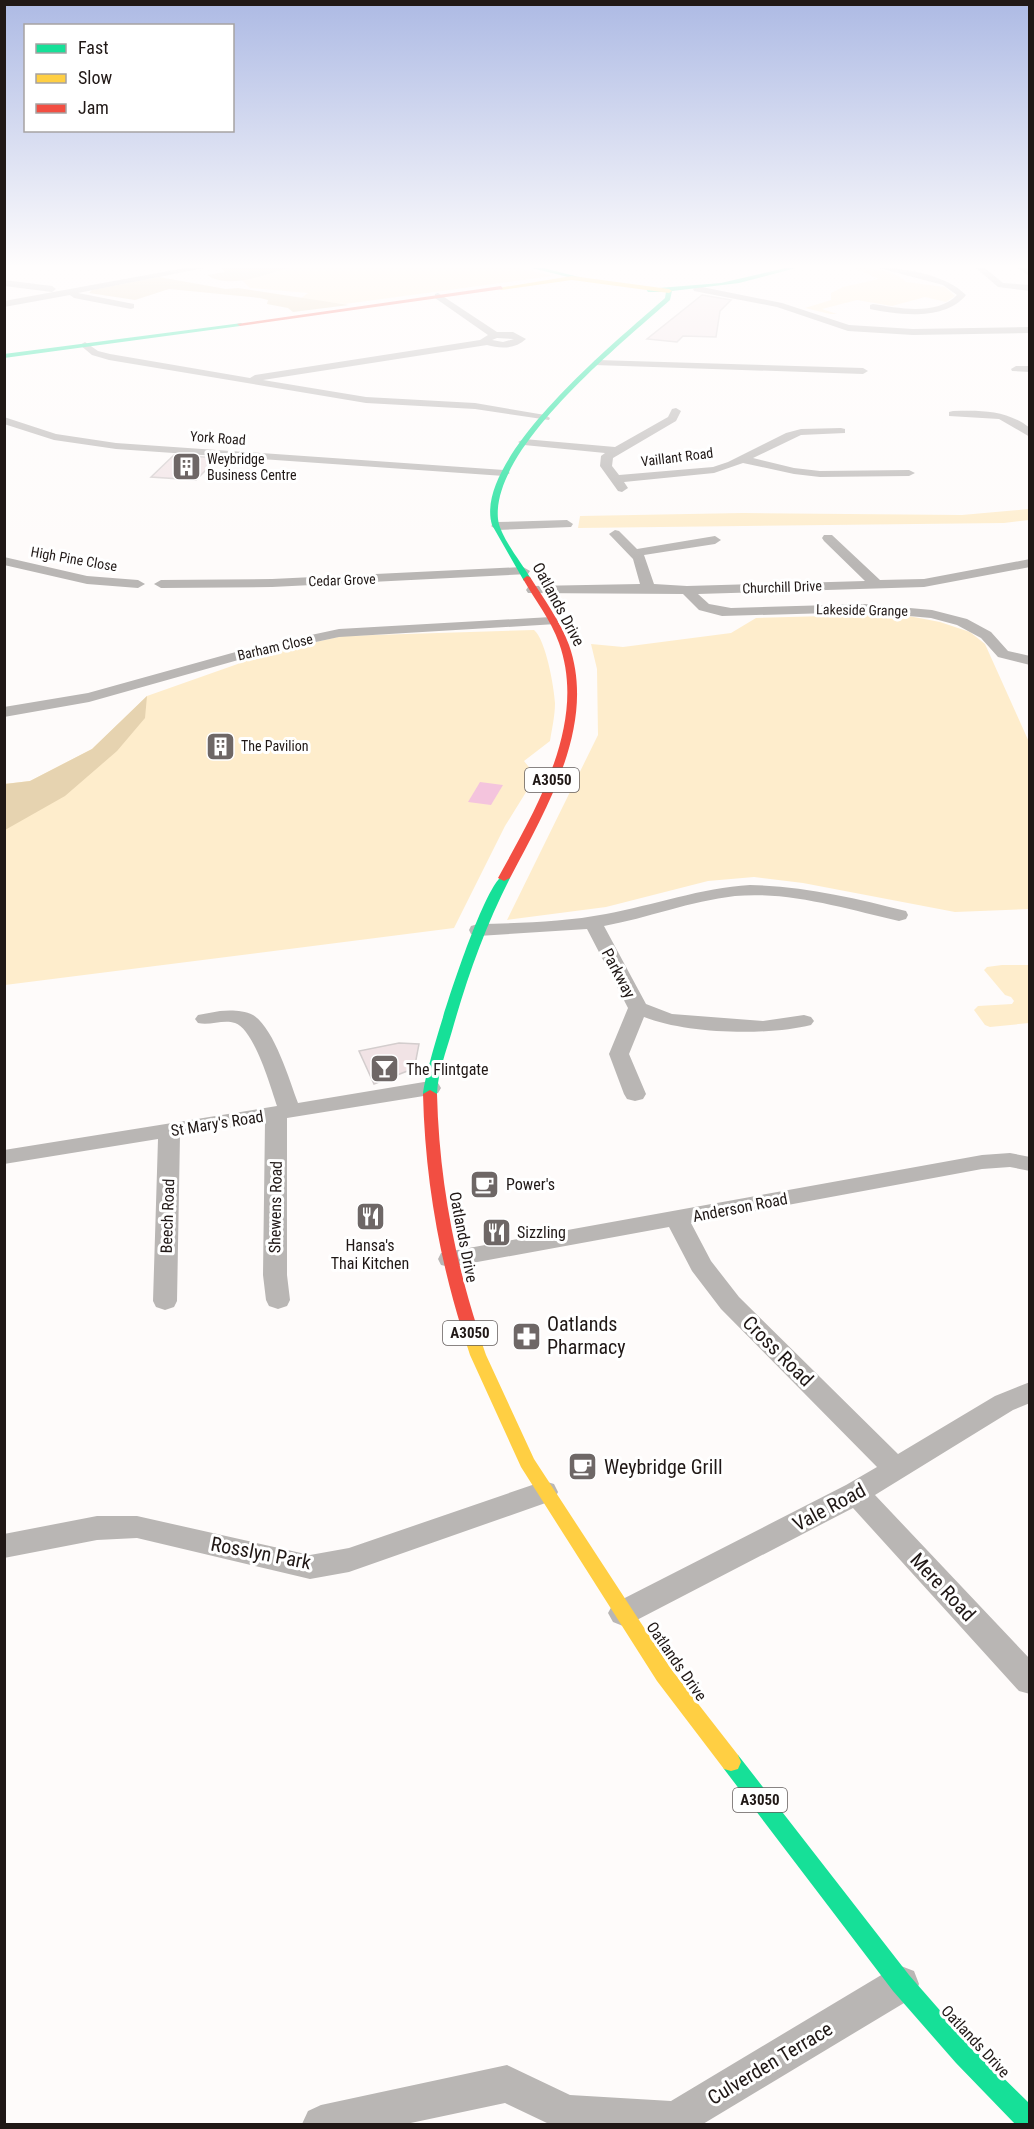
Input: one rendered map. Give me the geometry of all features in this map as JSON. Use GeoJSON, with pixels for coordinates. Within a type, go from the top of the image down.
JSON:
{"type":"FeatureCollection","features":[{"type":"Feature","properties":{"kind":"main road","name":"Oatlands Drive"},"geometry":{"type":"LineString","coordinates":[[593,367],[524,442],[504,473],[494,496],[493,515],[497,526],[566,649],[573,679],[574,701],[568,743],[550,786],[499,883],[478,930],[429,1088],[439,1208],[460,1302],[478,1355],[527,1462],[544,1492],[664,1675],[901,1983],[964,2055],[1029,2122]]}},
{"type":"Feature","properties":{"kind":"street"},"geometry":{"type":"LineString","coordinates":[[177,367],[241,381],[366,400],[475,406],[548,414]]}},
{"type":"Feature","properties":{"kind":"street"},"geometry":{"type":"LineString","coordinates":[[241,381],[310,367]]}},
{"type":"Feature","properties":{"kind":"street"},"geometry":{"type":"LineString","coordinates":[[726,367],[863,372]]}},
{"type":"Feature","properties":{"kind":"street"},"geometry":{"type":"LineString","coordinates":[[1016,369],[1029,369]]}},
{"type":"Feature","properties":{"kind":"street"},"geometry":{"type":"LineString","coordinates":[[524,442],[614,450],[672,419],[676,411]]}},
{"type":"Feature","properties":{"kind":"street"},"geometry":{"type":"LineString","coordinates":[[952,414],[998,416],[1014,421],[1029,434]]}},
{"type":"Feature","properties":{"kind":"street","name":"York Road"},"geometry":{"type":"LineString","coordinates":[[4,420],[54,437],[116,446],[504,473]]}},
{"type":"Feature","properties":{"kind":"street","name":"Vaillant Road"},"geometry":{"type":"LineString","coordinates":[[614,450],[607,456],[606,466],[620,484],[714,470],[790,435],[821,426],[841,431]]}},
{"type":"Feature","properties":{"kind":"street"},"geometry":{"type":"LineString","coordinates":[[742,459],[794,471],[820,474],[909,473]]}},
{"type":"Feature","properties":{"kind":"street"},"geometry":{"type":"LineString","coordinates":[[901,461],[917,484]]}},
{"type":"Feature","properties":{"kind":"street"},"geometry":{"type":"LineString","coordinates":[[497,526],[567,524]]}},
{"type":"Feature","properties":{"kind":"street"},"geometry":{"type":"LineString","coordinates":[[615,534],[635,554],[644,569],[648,588]]}},
{"type":"Feature","properties":{"kind":"street"},"geometry":{"type":"LineString","coordinates":[[828,538],[876,584]]}},
{"type":"Feature","properties":{"kind":"street"},"geometry":{"type":"LineString","coordinates":[[635,554],[715,540]]}},
{"type":"Feature","properties":{"kind":"street","name":"High Pine Close"},"geometry":{"type":"LineString","coordinates":[[4,561],[87,580],[138,584]]}},
{"type":"Feature","properties":{"kind":"street","name":"Churchill Drive"},"geometry":{"type":"LineString","coordinates":[[533,591],[648,588],[687,590],[935,581],[1029,562]]}},
{"type":"Feature","properties":{"kind":"street","name":"Cedar Grove"},"geometry":{"type":"LineString","coordinates":[[161,584],[272,583],[523,571]]}},
{"type":"Feature","properties":{"kind":"street","name":"Lakeside Grange"},"geometry":{"type":"LineString","coordinates":[[687,590],[706,608],[739,612],[903,609],[943,616],[977,628],[996,642],[1003,654],[1029,661]]}},
{"type":"Feature","properties":{"kind":"street","name":"Barham Close"},"geometry":{"type":"LineString","coordinates":[[4,712],[36,709],[91,698],[255,650],[319,636],[551,621]]}},
{"type":"Feature","properties":{"kind":"street"},"geometry":{"type":"LineString","coordinates":[[478,930],[536,929],[592,921],[622,916],[711,893],[751,890],[797,894],[899,915]]}},
{"type":"Feature","properties":{"kind":"street","name":"Parkway"},"geometry":{"type":"LineString","coordinates":[[592,921],[638,1008],[669,1020],[763,1027],[804,1021]]}},
{"type":"Feature","properties":{"kind":"street"},"geometry":{"type":"LineString","coordinates":[[634,1094],[619,1054],[638,1008]]}},
{"type":"Feature","properties":{"kind":"street"},"geometry":{"type":"LineString","coordinates":[[205,1019],[230,1015],[247,1020],[257,1029],[283,1112]]}},
{"type":"Feature","properties":{"kind":"street","name":"St Mary's Road"},"geometry":{"type":"LineString","coordinates":[[4,1157],[429,1088]]}},
{"type":"Feature","properties":{"kind":"street","name":"Shewens Road"},"geometry":{"type":"LineString","coordinates":[[278,1300],[275,1275],[283,1112]]}},
{"type":"Feature","properties":{"kind":"street","name":"Beech Road"},"geometry":{"type":"LineString","coordinates":[[165,1301],[170,1131]]}},
{"type":"Feature","properties":{"kind":"street","name":"Anderson Road"},"geometry":{"type":"LineString","coordinates":[[450,1259],[982,1162],[1010,1160],[1029,1164]]}},
{"type":"Feature","properties":{"kind":"street","name":"Cross Road"},"geometry":{"type":"LineString","coordinates":[[677,1219],[701,1265],[730,1303],[896,1469]]}},
{"type":"Feature","properties":{"kind":"street","name":"Vale Road"},"geometry":{"type":"LineString","coordinates":[[623,1613],[856,1493],[1004,1403],[1029,1392]]}},
{"type":"Feature","properties":{"kind":"street","name":"Rosslyn Park"},"geometry":{"type":"LineString","coordinates":[[4,1546],[97,1528],[137,1527],[310,1567],[349,1560],[544,1492]]}},
{"type":"Feature","properties":{"kind":"street","name":"Mere Road"},"geometry":{"type":"LineString","coordinates":[[856,1493],[1029,1681]]}},
{"type":"Feature","properties":{"kind":"street","name":"Culverden Terrace"},"geometry":{"type":"LineString","coordinates":[[321,2124],[507,2084],[568,2114],[675,2120],[901,1983]]}},
{"type":"Feature","properties":{"kind":"shaded area"},"geometry":{"type":"Polygon","coordinates":[[[1029,509],[1029,520],[1004,523],[578,528],[580,516],[743,513],[962,515],[1029,509]]]}},
{"type":"Feature","properties":{"kind":"shaded area"},"geometry":{"type":"Polygon","coordinates":[[[898,614],[940,622],[970,632],[985,644],[1029,742],[1029,909],[955,912],[803,883],[754,877],[708,881],[606,907],[507,920],[598,735],[597,669],[591,644],[623,647],[731,633],[756,618],[898,614]]]}},
{"type":"Feature","properties":{"kind":"shaded area"},"geometry":{"type":"Polygon","coordinates":[[[534,630],[546,653],[553,686],[555,708],[550,741],[524,761],[536,776],[505,826],[454,928],[5,985],[4,784],[30,781],[92,749],[147,696],[269,653],[342,636],[534,630]]]}},
{"type":"Feature","properties":{"kind":"shaded area"},"geometry":{"type":"Polygon","coordinates":[[[147,696],[145,718],[117,751],[65,796],[5,830],[5,784],[30,781],[92,749],[147,696]]]}},
{"type":"Feature","properties":{"kind":"shaded area"},"geometry":{"type":"Polygon","coordinates":[[[480,782],[503,785],[491,805],[468,802],[480,782]]]}},
{"type":"Feature","properties":{"kind":"shaded area"},"geometry":{"type":"Polygon","coordinates":[[[1029,965],[1029,1023],[990,1027],[985,1025],[974,1010],[978,1006],[1012,1004],[1014,1001],[1005,995],[984,970],[987,967],[1029,965]]]}},
{"type":"Feature","properties":{"kind":"building","name":"Weybridge Business Centre"},"geometry":{"type":"Polygon","coordinates":[[[174,455],[218,458],[196,480],[151,477],[174,455]]]}},
{"type":"Feature","properties":{"kind":"building","name":"The Flintgate"},"geometry":{"type":"Polygon","coordinates":[[[399,1043],[419,1044],[415,1065],[410,1070],[374,1084],[359,1051],[399,1043]]]}},
{"type":"Feature","properties":{"kind":"traffic: fast"},"geometry":{"type":"LineString","coordinates":[[527,579],[496,525],[494,519],[496,492],[510,462],[532,431],[592,367]]}},
{"type":"Feature","properties":{"kind":"traffic: fast"},"geometry":{"type":"LineString","coordinates":[[430,1094],[435,1064],[463,975],[485,916],[504,878]]}},
{"type":"Feature","properties":{"kind":"traffic: fast"},"geometry":{"type":"LineString","coordinates":[[731,1762],[901,1983],[964,2055],[1030,2122]]}},
{"type":"Feature","properties":{"kind":"traffic: slow"},"geometry":{"type":"LineString","coordinates":[[470,1330],[478,1355],[527,1462],[664,1675],[731,1762]]}},
{"type":"Feature","properties":{"kind":"traffic: jam"},"geometry":{"type":"LineString","coordinates":[[504,878],[532,825],[557,769],[566,741],[571,711],[571,681],[566,651],[554,624],[527,579]]}},
{"type":"Feature","properties":{"kind":"traffic: jam"},"geometry":{"type":"LineString","coordinates":[[430,1094],[433,1154],[441,1214],[453,1273],[470,1330]]}},
{"type":"Feature","properties":{"kind":"place","name":"Weybridge Business Centre"},"geometry":{"type":"Point","coordinates":[186,467]}},
{"type":"Feature","properties":{"kind":"place","name":"The Pavilion"},"geometry":{"type":"Point","coordinates":[220,746]}},
{"type":"Feature","properties":{"kind":"place","name":"The Flintgate"},"geometry":{"type":"Point","coordinates":[385,1069]}},
{"type":"Feature","properties":{"kind":"place","name":"Power's"},"geometry":{"type":"Point","coordinates":[485,1184]}},
{"type":"Feature","properties":{"kind":"place","name":"Hansa's Thai Kitchen"},"geometry":{"type":"Point","coordinates":[370,1217]}},
{"type":"Feature","properties":{"kind":"place","name":"Sizzling"},"geometry":{"type":"Point","coordinates":[496,1232]}},
{"type":"Feature","properties":{"kind":"place","name":"Oatlands Pharmacy"},"geometry":{"type":"Point","coordinates":[526,1336]}},
{"type":"Feature","properties":{"kind":"place","name":"Weybridge Grill"},"geometry":{"type":"Point","coordinates":[583,1467]}}]}
